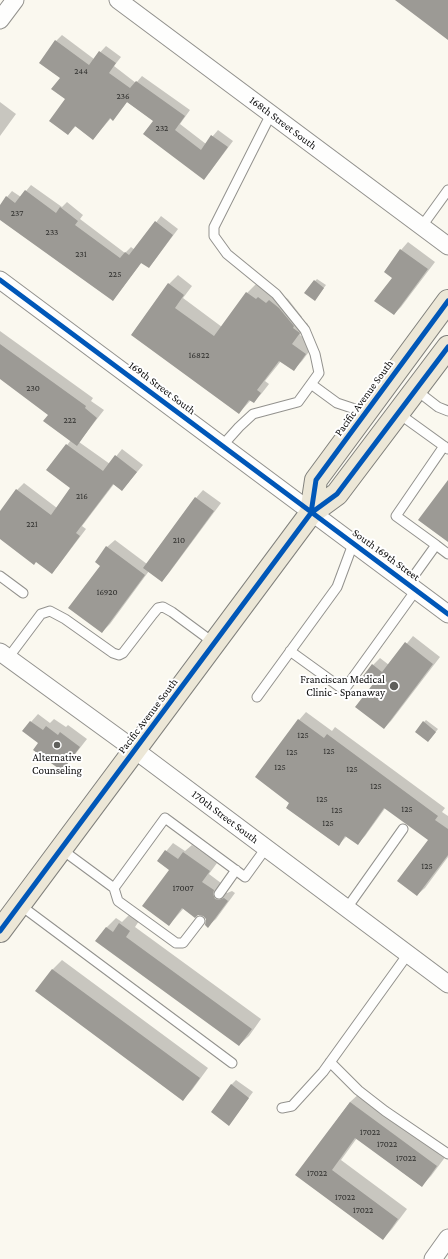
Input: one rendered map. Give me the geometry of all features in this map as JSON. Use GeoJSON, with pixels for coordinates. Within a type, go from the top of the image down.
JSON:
{"type":"FeatureCollection","features":[{"type":"Feature","properties":{"kind":"main road","name":"Pacific Avenue South"},"geometry":{"type":"LineString","coordinates":[[311,513],[316,480],[448,301]]}},
{"type":"Feature","properties":{"kind":"main road","name":"Pacific Avenue South"},"geometry":{"type":"LineString","coordinates":[[0,931],[311,513],[337,494],[448,348]]}},
{"type":"Feature","properties":{"kind":"street"},"geometry":{"type":"LineString","coordinates":[[0,20],[14,0]]}},
{"type":"Feature","properties":{"kind":"street","name":"168th Street South"},"geometry":{"type":"LineString","coordinates":[[118,0],[448,246]]}},
{"type":"Feature","properties":{"kind":"street","name":"169th Street South"},"geometry":{"type":"LineString","coordinates":[[0,280],[311,513]]}},
{"type":"Feature","properties":{"kind":"street","name":"South 169th Street"},"geometry":{"type":"LineString","coordinates":[[311,513],[448,614]]}},
{"type":"Feature","properties":{"kind":"street","name":"170th Street South"},"geometry":{"type":"LineString","coordinates":[[4,655],[135,750],[448,984]]}},
{"type":"Feature","properties":{"kind":"street"},"geometry":{"type":"LineString","coordinates":[[433,1259],[448,1238]]}},
{"type":"Feature","properties":{"kind":"lane"},"geometry":{"type":"LineString","coordinates":[[222,446],[253,414],[298,402],[319,373],[315,354],[306,330],[276,294],[227,254],[214,236],[214,227],[271,114]]}},
{"type":"Feature","properties":{"kind":"lane"},"geometry":{"type":"LineString","coordinates":[[422,226],[448,190]]}},
{"type":"Feature","properties":{"kind":"lane"},"geometry":{"type":"LineString","coordinates":[[311,384],[337,403],[355,409],[363,416]]}},
{"type":"Feature","properties":{"kind":"lane"},"geometry":{"type":"LineString","coordinates":[[416,390],[438,407],[448,411]]}},
{"type":"Feature","properties":{"kind":"lane"},"geometry":{"type":"LineString","coordinates":[[398,413],[446,448],[396,516],[448,554]]}},
{"type":"Feature","properties":{"kind":"lane"},"geometry":{"type":"LineString","coordinates":[[257,697],[337,587],[353,544]]}},
{"type":"Feature","properties":{"kind":"lane"},"geometry":{"type":"LineString","coordinates":[[290,651],[344,690],[412,587],[436,545]]}},
{"type":"Feature","properties":{"kind":"lane"},"geometry":{"type":"LineString","coordinates":[[0,576],[23,593]]}},
{"type":"Feature","properties":{"kind":"lane"},"geometry":{"type":"LineString","coordinates":[[4,655],[41,614],[50,611],[65,619],[113,653],[119,655],[123,653],[152,614],[158,608],[163,607],[214,643]]}},
{"type":"Feature","properties":{"kind":"lane"},"geometry":{"type":"LineString","coordinates":[[114,888],[165,818],[245,877],[266,848]]}},
{"type":"Feature","properties":{"kind":"lane"},"geometry":{"type":"LineString","coordinates":[[347,908],[403,829]]}},
{"type":"Feature","properties":{"kind":"lane"},"geometry":{"type":"LineString","coordinates":[[61,849],[114,888],[118,901],[176,943],[183,943],[200,921]]}},
{"type":"Feature","properties":{"kind":"lane"},"geometry":{"type":"LineString","coordinates":[[219,894],[236,870]]}},
{"type":"Feature","properties":{"kind":"lane"},"geometry":{"type":"LineString","coordinates":[[20,905],[232,1063]]}},
{"type":"Feature","properties":{"kind":"lane"},"geometry":{"type":"LineString","coordinates":[[282,1108],[292,1106],[304,1094],[330,1062],[408,954]]}},
{"type":"Feature","properties":{"kind":"lane"},"geometry":{"type":"LineString","coordinates":[[330,1062],[358,1090],[385,1111],[448,1154]]}},
{"type":"Feature","properties":{"kind":"building"},"geometry":{"type":"Polygon","coordinates":[[[395,0],[448,0],[448,40],[395,0]]]}},
{"type":"Feature","properties":{"kind":"building"},"geometry":{"type":"Polygon","coordinates":[[[55,40],[89,65],[99,51],[116,63],[109,73],[130,88],[136,81],[185,116],[175,130],[201,150],[211,135],[228,147],[204,180],[143,134],[153,121],[127,102],[113,121],[110,118],[93,140],[75,126],[68,135],[49,121],[65,99],[51,89],[60,78],[39,63],[55,40]]]}},
{"type":"Feature","properties":{"kind":"building"},"geometry":{"type":"Polygon","coordinates":[[[25,190],[56,213],[60,207],[78,221],[75,225],[120,258],[125,252],[129,255],[155,221],[173,235],[149,268],[141,263],[113,301],[0,220],[0,205],[6,196],[15,203],[25,190]]]}},
{"type":"Feature","properties":{"kind":"building"},"geometry":{"type":"Polygon","coordinates":[[[400,249],[428,269],[394,315],[374,301],[392,278],[384,272],[400,249]]]}},
{"type":"Feature","properties":{"kind":"building"},"geometry":{"type":"Polygon","coordinates":[[[314,280],[324,288],[315,301],[304,293],[314,280]]]}},
{"type":"Feature","properties":{"kind":"building"},"geometry":{"type":"Polygon","coordinates":[[[168,283],[184,295],[175,308],[214,336],[246,292],[256,299],[258,297],[266,303],[269,300],[279,308],[294,326],[293,328],[300,333],[292,344],[306,354],[294,371],[279,361],[257,390],[261,393],[254,403],[249,400],[239,414],[131,335],[168,283]]]}},
{"type":"Feature","properties":{"kind":"building"},"geometry":{"type":"Polygon","coordinates":[[[0,344],[86,406],[85,408],[97,418],[77,446],[43,421],[48,415],[0,379],[0,344]]]}},
{"type":"Feature","properties":{"kind":"building"},"geometry":{"type":"Polygon","coordinates":[[[66,444],[103,471],[115,455],[137,472],[122,491],[113,484],[76,533],[80,536],[52,574],[36,562],[34,565],[0,539],[0,511],[16,489],[51,515],[70,488],[46,470],[66,444]]]}},
{"type":"Feature","properties":{"kind":"building"},"geometry":{"type":"Polygon","coordinates":[[[448,480],[448,542],[418,520],[448,480]]]}},
{"type":"Feature","properties":{"kind":"building"},"geometry":{"type":"Polygon","coordinates":[[[195,497],[214,511],[162,582],[143,568],[195,497]]]}},
{"type":"Feature","properties":{"kind":"building"},"geometry":{"type":"Polygon","coordinates":[[[106,546],[145,575],[102,633],[68,608],[100,566],[95,562],[106,546]]]}},
{"type":"Feature","properties":{"kind":"building","name":"Franciscan Medical Clinic - Spanaway"},"geometry":{"type":"Polygon","coordinates":[[[405,642],[433,664],[384,729],[355,707],[373,684],[363,676],[372,664],[382,672],[405,642]]]}},
{"type":"Feature","properties":{"kind":"building"},"geometry":{"type":"Polygon","coordinates":[[[298,719],[324,738],[327,734],[438,816],[435,820],[448,829],[448,855],[417,896],[397,881],[428,840],[384,808],[358,845],[345,836],[339,846],[286,808],[289,803],[255,777],[298,719]]]}},
{"type":"Feature","properties":{"kind":"building","name":"Alternative Counseling"},"geometry":{"type":"Polygon","coordinates":[[[30,721],[43,730],[46,726],[58,735],[60,732],[80,747],[62,771],[33,750],[38,743],[22,731],[30,721]]]}},
{"type":"Feature","properties":{"kind":"building"},"geometry":{"type":"Polygon","coordinates":[[[423,721],[436,732],[428,742],[415,732],[423,721]]]}},
{"type":"Feature","properties":{"kind":"building"},"geometry":{"type":"Polygon","coordinates":[[[165,850],[178,859],[183,852],[210,871],[202,882],[214,890],[213,894],[215,899],[219,900],[224,898],[228,901],[208,928],[205,925],[206,919],[203,916],[198,915],[195,918],[182,908],[169,926],[142,906],[169,870],[157,861],[165,850]]]}},
{"type":"Feature","properties":{"kind":"building"},"geometry":{"type":"Polygon","coordinates":[[[119,923],[130,931],[126,937],[252,1029],[239,1046],[95,941],[106,927],[113,932],[119,923]]]}},
{"type":"Feature","properties":{"kind":"building"},"geometry":{"type":"Polygon","coordinates":[[[52,969],[200,1078],[183,1101],[35,991],[52,969]]]}},
{"type":"Feature","properties":{"kind":"building"},"geometry":{"type":"Polygon","coordinates":[[[231,1084],[249,1098],[229,1126],[211,1112],[231,1084]]]}},
{"type":"Feature","properties":{"kind":"building"},"geometry":{"type":"Polygon","coordinates":[[[350,1102],[437,1166],[422,1187],[355,1138],[332,1170],[398,1219],[383,1240],[295,1175],[350,1102]]]}},
{"type":"Feature","properties":{"kind":"cycle path"},"geometry":{"type":"LineString","coordinates":[[0,280],[448,614]]}},
{"type":"Feature","properties":{"kind":"cycle path"},"geometry":{"type":"LineString","coordinates":[[311,513],[316,480],[448,301]]}},
{"type":"Feature","properties":{"kind":"cycle path"},"geometry":{"type":"LineString","coordinates":[[0,931],[311,513],[337,494],[448,347]]}},
{"type":"Feature","properties":{"kind":"place","name":"Franciscan Medical Clinic - Spanaway"},"geometry":{"type":"Point","coordinates":[394,686]}},
{"type":"Feature","properties":{"kind":"place","name":"Alternative Counseling"},"geometry":{"type":"Point","coordinates":[57,745]}}]}
